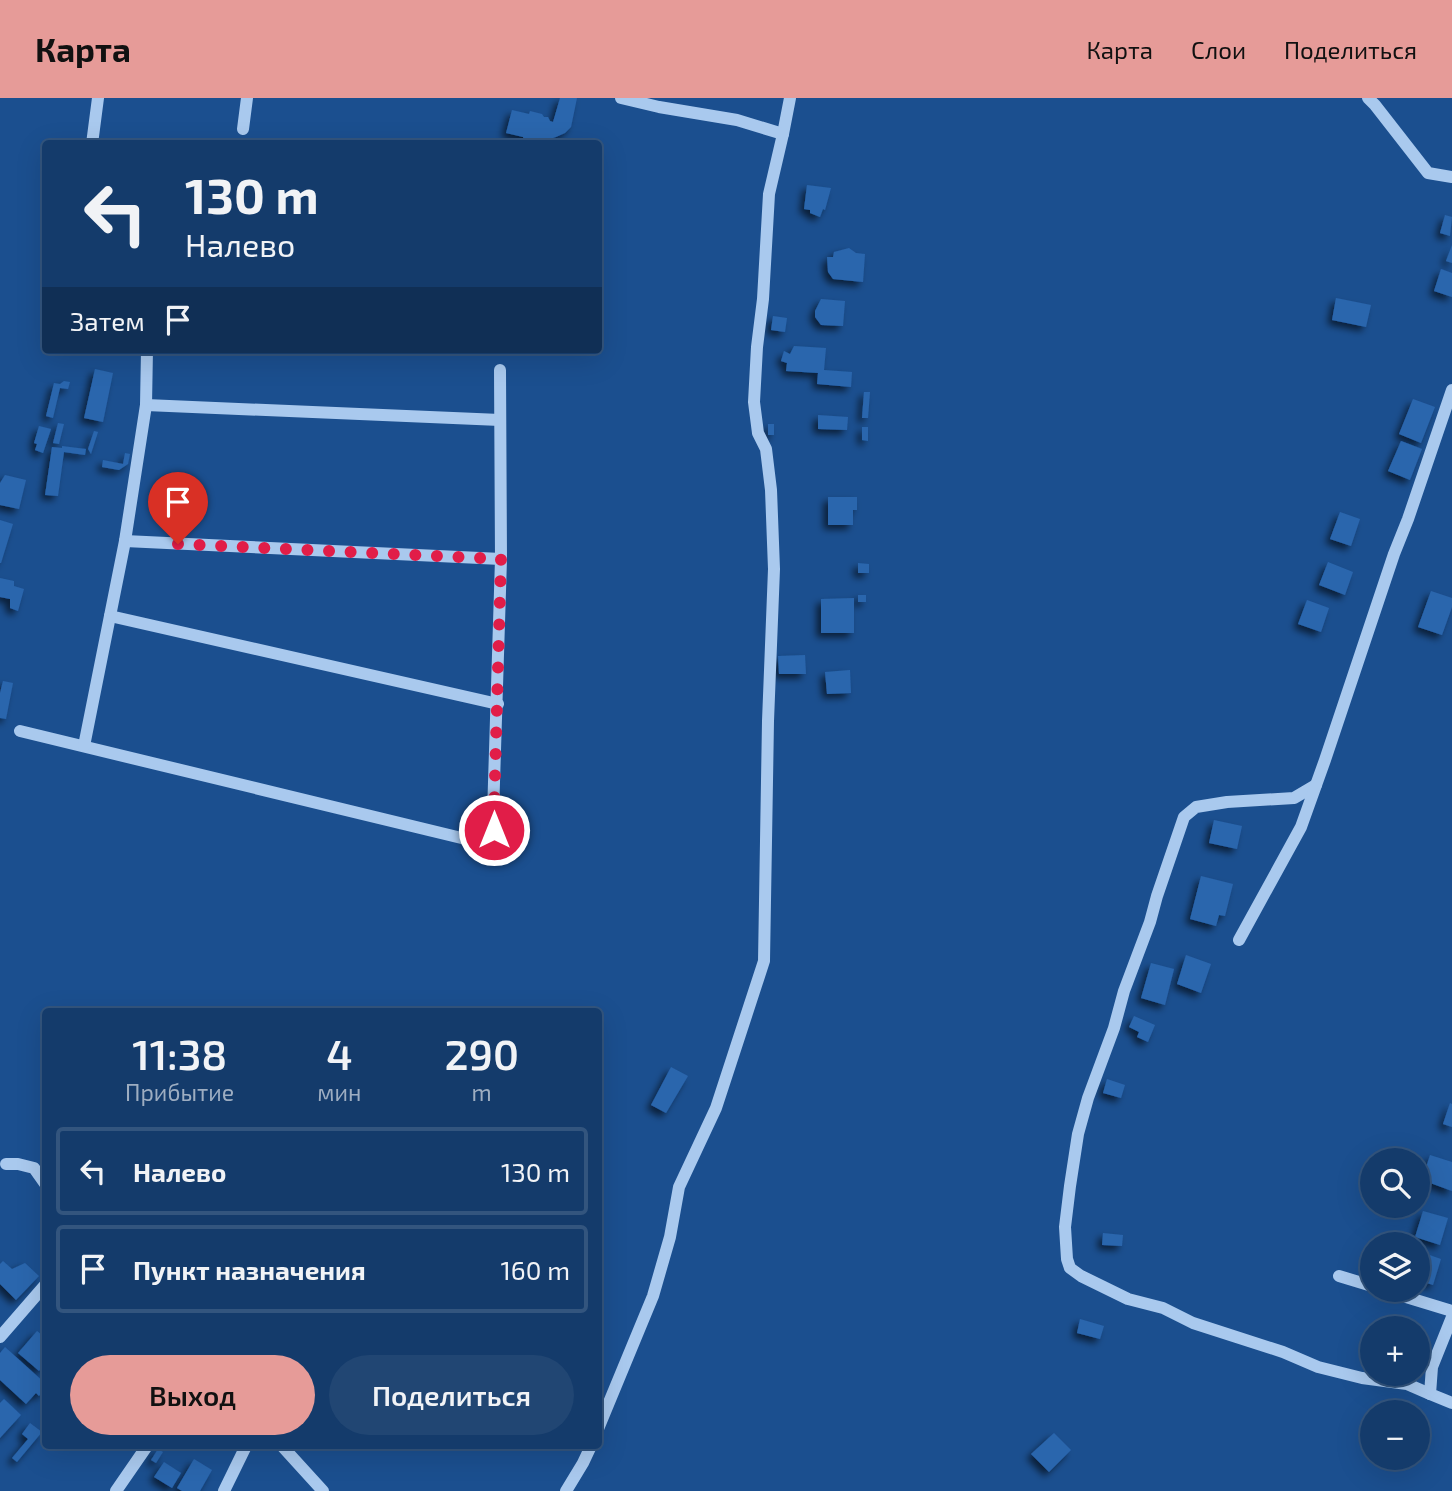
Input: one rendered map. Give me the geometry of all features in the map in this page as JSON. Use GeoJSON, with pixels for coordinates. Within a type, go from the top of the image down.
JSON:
{"type":"FeatureCollection","features":[{"type":"Feature","properties":{"kind":"street"},"geometry":{"type":"LineString","coordinates":[[93,140],[98,98]]}},
{"type":"Feature","properties":{"kind":"street"},"geometry":{"type":"LineString","coordinates":[[243,129],[247,98]]}},
{"type":"Feature","properties":{"kind":"street"},"geometry":{"type":"LineString","coordinates":[[621,98],[665,103],[783,134]]}},
{"type":"Feature","properties":{"kind":"street"},"geometry":{"type":"LineString","coordinates":[[602,1419],[653,1296],[670,1237],[679,1187],[716,1108],[764,961],[768,721],[774,569],[771,490],[766,449],[758,433],[754,402],[769,194],[790,98]]}},
{"type":"Feature","properties":{"kind":"street"},"geometry":{"type":"LineString","coordinates":[[1368,98],[1428,173],[1452,177]]}},
{"type":"Feature","properties":{"kind":"street"},"geometry":{"type":"LineString","coordinates":[[84,746],[125,541],[146,405],[147,354]]}},
{"type":"Feature","properties":{"kind":"street"},"geometry":{"type":"LineString","coordinates":[[20,731],[478,842],[491,838],[494,830],[501,559],[500,370]]}},
{"type":"Feature","properties":{"kind":"street"},"geometry":{"type":"LineString","coordinates":[[1239,940],[1301,827],[1452,390]]}},
{"type":"Feature","properties":{"kind":"street"},"geometry":{"type":"LineString","coordinates":[[146,405],[500,420]]}},
{"type":"Feature","properties":{"kind":"street"},"geometry":{"type":"LineString","coordinates":[[125,541],[501,559]]}},
{"type":"Feature","properties":{"kind":"street"},"geometry":{"type":"LineString","coordinates":[[110,616],[498,704]]}},
{"type":"Feature","properties":{"kind":"street"},"geometry":{"type":"LineString","coordinates":[[1316,785],[1294,798],[1227,802],[1196,807],[1184,817],[1078,1134],[1065,1227],[1067,1259],[1070,1268],[1081,1276],[1128,1299],[1163,1308],[1193,1323],[1283,1352],[1318,1367],[1362,1378],[1407,1384],[1452,1403]]}},
{"type":"Feature","properties":{"kind":"street"},"geometry":{"type":"LineString","coordinates":[[6,1164],[34,1168],[42,1179]]}},
{"type":"Feature","properties":{"kind":"street"},"geometry":{"type":"LineString","coordinates":[[1339,1276],[1360,1282]]}},
{"type":"Feature","properties":{"kind":"street"},"geometry":{"type":"LineString","coordinates":[[0,1337],[42,1289]]}},
{"type":"Feature","properties":{"kind":"street"},"geometry":{"type":"LineString","coordinates":[[1422,1302],[1452,1311]]}},
{"type":"Feature","properties":{"kind":"street"},"geometry":{"type":"LineString","coordinates":[[1430,1394],[1432,1367],[1452,1317]]}},
{"type":"Feature","properties":{"kind":"street"},"geometry":{"type":"LineString","coordinates":[[116,1491],[145,1449]]}},
{"type":"Feature","properties":{"kind":"street"},"geometry":{"type":"LineString","coordinates":[[224,1491],[245,1449]]}},
{"type":"Feature","properties":{"kind":"street"},"geometry":{"type":"LineString","coordinates":[[285,1449],[323,1491]]}},
{"type":"Feature","properties":{"kind":"street"},"geometry":{"type":"LineString","coordinates":[[566,1491],[590,1449]]}},
{"type":"Feature","properties":{"kind":"building"},"geometry":{"type":"Polygon","coordinates":[[[560,98],[577,98],[571,127],[565,133],[546,140],[524,140],[523,137],[506,133],[512,110],[542,114],[553,122],[560,98]]]}},
{"type":"Feature","properties":{"kind":"building"},"geometry":{"type":"Polygon","coordinates":[[[807,185],[831,188],[825,210],[823,209],[820,217],[804,209],[807,185]]]}},
{"type":"Feature","properties":{"kind":"building"},"geometry":{"type":"Polygon","coordinates":[[[1445,215],[1452,217],[1450,236],[1440,233],[1445,215]]]}},
{"type":"Feature","properties":{"kind":"building"},"geometry":{"type":"Polygon","coordinates":[[[1452,245],[1452,263],[1446,261],[1452,245]]]}},
{"type":"Feature","properties":{"kind":"building"},"geometry":{"type":"Polygon","coordinates":[[[849,248],[856,253],[865,254],[863,282],[833,279],[828,272],[827,257],[833,257],[834,252],[849,248]]]}},
{"type":"Feature","properties":{"kind":"building"},"geometry":{"type":"Polygon","coordinates":[[[1441,269],[1452,273],[1452,297],[1434,291],[1441,269]]]}},
{"type":"Feature","properties":{"kind":"building"},"geometry":{"type":"Polygon","coordinates":[[[1336,298],[1371,305],[1366,327],[1332,320],[1336,298]]]}},
{"type":"Feature","properties":{"kind":"building"},"geometry":{"type":"Polygon","coordinates":[[[821,299],[845,301],[843,326],[821,325],[815,317],[815,311],[821,299]]]}},
{"type":"Feature","properties":{"kind":"building"},"geometry":{"type":"Polygon","coordinates":[[[773,316],[787,318],[785,332],[771,330],[773,316]]]}},
{"type":"Feature","properties":{"kind":"building"},"geometry":{"type":"Polygon","coordinates":[[[794,346],[826,348],[824,370],[852,372],[851,387],[817,384],[818,373],[786,371],[787,363],[781,361],[784,351],[790,354],[794,346]]]}},
{"type":"Feature","properties":{"kind":"building"},"geometry":{"type":"Polygon","coordinates":[[[95,369],[113,373],[103,422],[84,418],[95,369]]]}},
{"type":"Feature","properties":{"kind":"building"},"geometry":{"type":"Polygon","coordinates":[[[64,381],[70,382],[68,389],[60,388],[53,418],[46,416],[54,383],[60,384],[64,381]]]}},
{"type":"Feature","properties":{"kind":"building"},"geometry":{"type":"Polygon","coordinates":[[[864,392],[870,392],[868,418],[862,418],[864,392]]]}},
{"type":"Feature","properties":{"kind":"building"},"geometry":{"type":"Polygon","coordinates":[[[1413,399],[1435,407],[1421,443],[1399,434],[1413,399]]]}},
{"type":"Feature","properties":{"kind":"building"},"geometry":{"type":"Polygon","coordinates":[[[818,415],[848,417],[847,430],[818,429],[818,415]]]}},
{"type":"Feature","properties":{"kind":"building"},"geometry":{"type":"Polygon","coordinates":[[[58,423],[64,424],[59,444],[53,443],[58,423]]]}},
{"type":"Feature","properties":{"kind":"building"},"geometry":{"type":"Polygon","coordinates":[[[768,424],[774,424],[774,435],[768,435],[768,424]]]}},
{"type":"Feature","properties":{"kind":"building"},"geometry":{"type":"Polygon","coordinates":[[[39,426],[51,429],[43,453],[35,450],[37,444],[34,443],[39,426]]]}},
{"type":"Feature","properties":{"kind":"building"},"geometry":{"type":"Polygon","coordinates":[[[862,427],[868,427],[868,441],[862,440],[862,427]]]}},
{"type":"Feature","properties":{"kind":"building"},"geometry":{"type":"Polygon","coordinates":[[[94,431],[98,432],[91,454],[88,449],[94,431]]]}},
{"type":"Feature","properties":{"kind":"building"},"geometry":{"type":"Polygon","coordinates":[[[1401,441],[1422,449],[1410,480],[1388,471],[1401,441]]]}},
{"type":"Feature","properties":{"kind":"building"},"geometry":{"type":"Polygon","coordinates":[[[52,447],[86,449],[85,455],[64,452],[58,496],[45,495],[52,447]]]}},
{"type":"Feature","properties":{"kind":"building"},"geometry":{"type":"Polygon","coordinates":[[[125,453],[130,454],[128,464],[119,470],[102,467],[103,460],[123,464],[125,453]]]}},
{"type":"Feature","properties":{"kind":"building"},"geometry":{"type":"Polygon","coordinates":[[[5,475],[26,480],[19,509],[0,505],[0,483],[5,475]]]}},
{"type":"Feature","properties":{"kind":"building"},"geometry":{"type":"Polygon","coordinates":[[[828,497],[857,497],[857,510],[853,510],[853,525],[828,525],[828,497]]]}},
{"type":"Feature","properties":{"kind":"building"},"geometry":{"type":"Polygon","coordinates":[[[1340,512],[1360,519],[1351,546],[1330,539],[1340,512]]]}},
{"type":"Feature","properties":{"kind":"building"},"geometry":{"type":"Polygon","coordinates":[[[0,520],[13,524],[1,563],[0,563],[0,520]]]}},
{"type":"Feature","properties":{"kind":"building"},"geometry":{"type":"Polygon","coordinates":[[[1328,562],[1353,572],[1345,595],[1319,585],[1328,562]]]}},
{"type":"Feature","properties":{"kind":"building"},"geometry":{"type":"Polygon","coordinates":[[[858,563],[869,564],[869,573],[858,573],[858,563]]]}},
{"type":"Feature","properties":{"kind":"building"},"geometry":{"type":"Polygon","coordinates":[[[0,578],[14,581],[14,586],[24,589],[18,611],[10,608],[10,599],[0,597],[0,578]]]}},
{"type":"Feature","properties":{"kind":"building"},"geometry":{"type":"Polygon","coordinates":[[[1431,591],[1452,598],[1452,607],[1442,635],[1418,627],[1431,591]]]}},
{"type":"Feature","properties":{"kind":"building"},"geometry":{"type":"Polygon","coordinates":[[[858,595],[866,595],[866,602],[858,602],[858,595]]]}},
{"type":"Feature","properties":{"kind":"building"},"geometry":{"type":"Polygon","coordinates":[[[854,598],[854,633],[821,633],[821,599],[854,598]]]}},
{"type":"Feature","properties":{"kind":"building"},"geometry":{"type":"Polygon","coordinates":[[[1307,600],[1329,608],[1321,632],[1298,624],[1307,600]]]}},
{"type":"Feature","properties":{"kind":"building"},"geometry":{"type":"Polygon","coordinates":[[[805,655],[806,674],[779,674],[778,656],[805,655]]]}},
{"type":"Feature","properties":{"kind":"building"},"geometry":{"type":"Polygon","coordinates":[[[850,670],[851,693],[827,694],[825,672],[850,670]]]}},
{"type":"Feature","properties":{"kind":"building"},"geometry":{"type":"Polygon","coordinates":[[[3,681],[13,683],[6,719],[0,718],[3,681]]]}},
{"type":"Feature","properties":{"kind":"building"},"geometry":{"type":"Polygon","coordinates":[[[1214,820],[1242,826],[1237,849],[1209,843],[1214,820]]]}},
{"type":"Feature","properties":{"kind":"building"},"geometry":{"type":"Polygon","coordinates":[[[1201,876],[1233,884],[1225,916],[1219,915],[1216,926],[1190,919],[1201,876]]]}},
{"type":"Feature","properties":{"kind":"building"},"geometry":{"type":"Polygon","coordinates":[[[1186,955],[1211,964],[1201,993],[1177,984],[1186,955]]]}},
{"type":"Feature","properties":{"kind":"building"},"geometry":{"type":"Polygon","coordinates":[[[1151,963],[1174,969],[1165,1005],[1141,998],[1151,963]]]}},
{"type":"Feature","properties":{"kind":"building"},"geometry":{"type":"Polygon","coordinates":[[[1134,1016],[1155,1025],[1148,1042],[1137,1037],[1139,1032],[1129,1027],[1134,1016]]]}},
{"type":"Feature","properties":{"kind":"building"},"geometry":{"type":"Polygon","coordinates":[[[671,1067],[688,1076],[666,1113],[651,1105],[671,1067]]]}},
{"type":"Feature","properties":{"kind":"building"},"geometry":{"type":"Polygon","coordinates":[[[1107,1079],[1125,1085],[1121,1098],[1103,1093],[1107,1079]]]}},
{"type":"Feature","properties":{"kind":"building"},"geometry":{"type":"Polygon","coordinates":[[[1450,1103],[1452,1104],[1452,1127],[1443,1124],[1450,1103]]]}},
{"type":"Feature","properties":{"kind":"building"},"geometry":{"type":"Polygon","coordinates":[[[1430,1155],[1452,1162],[1452,1191],[1430,1183],[1430,1155]]]}},
{"type":"Feature","properties":{"kind":"building"},"geometry":{"type":"Polygon","coordinates":[[[1430,1213],[1448,1218],[1440,1245],[1430,1242],[1430,1232],[1417,1232],[1421,1218],[1430,1218],[1430,1213]]]}},
{"type":"Feature","properties":{"kind":"building"},"geometry":{"type":"Polygon","coordinates":[[[1103,1233],[1123,1235],[1122,1246],[1102,1245],[1103,1233]]]}},
{"type":"Feature","properties":{"kind":"building"},"geometry":{"type":"Polygon","coordinates":[[[1430,1255],[1441,1259],[1433,1285],[1430,1284],[1430,1255]]]}},
{"type":"Feature","properties":{"kind":"building"},"geometry":{"type":"Polygon","coordinates":[[[3,1261],[12,1269],[25,1263],[39,1276],[16,1300],[0,1284],[0,1264],[3,1261]]]}},
{"type":"Feature","properties":{"kind":"building"},"geometry":{"type":"Polygon","coordinates":[[[1080,1319],[1104,1326],[1100,1339],[1077,1333],[1080,1319]]]}},
{"type":"Feature","properties":{"kind":"building"},"geometry":{"type":"Polygon","coordinates":[[[37,1331],[42,1335],[42,1368],[39,1371],[18,1353],[37,1331]]]}},
{"type":"Feature","properties":{"kind":"building"},"geometry":{"type":"Polygon","coordinates":[[[5,1347],[42,1380],[42,1393],[39,1396],[36,1393],[26,1404],[0,1380],[0,1353],[5,1347]]]}},
{"type":"Feature","properties":{"kind":"building"},"geometry":{"type":"Polygon","coordinates":[[[4,1399],[21,1415],[0,1438],[0,1403],[4,1399]]]}},
{"type":"Feature","properties":{"kind":"building"},"geometry":{"type":"Polygon","coordinates":[[[30,1423],[42,1432],[17,1462],[12,1458],[28,1439],[22,1434],[30,1423]]]}},
{"type":"Feature","properties":{"kind":"building"},"geometry":{"type":"Polygon","coordinates":[[[1054,1433],[1071,1450],[1049,1472],[1031,1454],[1054,1433]]]}},
{"type":"Feature","properties":{"kind":"building"},"geometry":{"type":"Polygon","coordinates":[[[158,1449],[163,1452],[156,1463],[151,1460],[158,1449]]]}},
{"type":"Feature","properties":{"kind":"building"},"geometry":{"type":"Polygon","coordinates":[[[194,1459],[212,1470],[200,1491],[182,1491],[177,1488],[194,1459]]]}},
{"type":"Feature","properties":{"kind":"building"},"geometry":{"type":"Polygon","coordinates":[[[164,1462],[181,1473],[172,1488],[154,1477],[164,1462]]]}},
{"type":"Feature","properties":{"kind":"route"},"geometry":{"type":"LineString","coordinates":[[178,544],[501,559],[494,830]]}}]}
